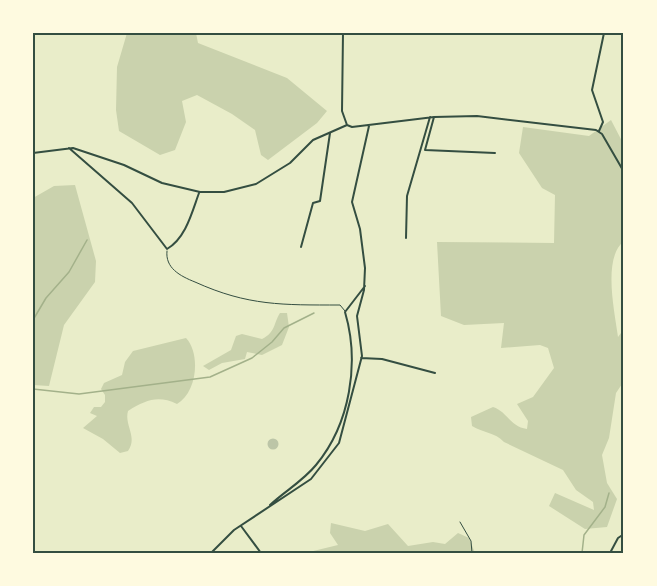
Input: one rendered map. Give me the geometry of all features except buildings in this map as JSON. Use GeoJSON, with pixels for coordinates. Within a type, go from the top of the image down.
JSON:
{"type":"FeatureCollection","features":[{"type":"Feature","properties":{"kind":"street"},"geometry":{"type":"LineString","coordinates":[[343,33],[342,111],[347,125]]}},
{"type":"Feature","properties":{"kind":"street"},"geometry":{"type":"LineString","coordinates":[[599,131],[603,122],[592,90],[604,33]]}},
{"type":"Feature","properties":{"kind":"street"},"geometry":{"type":"LineString","coordinates":[[33,153],[69,148],[108,159],[162,183],[200,192],[224,192],[256,184],[290,163],[314,140],[347,125],[369,126],[432,117],[477,116],[599,131]]}},
{"type":"Feature","properties":{"kind":"street"},"geometry":{"type":"LineString","coordinates":[[432,117],[425,150],[495,153]]}},
{"type":"Feature","properties":{"kind":"street"},"geometry":{"type":"LineString","coordinates":[[406,238],[407,196],[432,117]]}},
{"type":"Feature","properties":{"kind":"street"},"geometry":{"type":"LineString","coordinates":[[211,553],[241,526],[311,479],[339,442],[361,358],[357,316],[365,286],[360,229],[352,202],[369,126]]}},
{"type":"Feature","properties":{"kind":"street"},"geometry":{"type":"LineString","coordinates":[[599,131],[624,172]]}},
{"type":"Feature","properties":{"kind":"street"},"geometry":{"type":"LineString","coordinates":[[301,247],[313,203],[320,201],[330,133]]}},
{"type":"Feature","properties":{"kind":"street"},"geometry":{"type":"LineString","coordinates":[[69,148],[132,203],[167,249],[176,243],[184,232],[200,192]]}},
{"type":"Feature","properties":{"kind":"street"},"geometry":{"type":"LineString","coordinates":[[268,508],[315,467],[337,431],[351,379],[352,346],[345,312],[365,286]]}},
{"type":"Feature","properties":{"kind":"street"},"geometry":{"type":"LineString","coordinates":[[361,358],[382,359],[435,373]]}},
{"type":"Feature","properties":{"kind":"street"},"geometry":{"type":"LineString","coordinates":[[241,526],[261,553]]}},
{"type":"Feature","properties":{"kind":"street"},"geometry":{"type":"LineString","coordinates":[[610,553],[618,538],[624,534]]}},
{"type":"Feature","properties":{"kind":"lane"},"geometry":{"type":"LineString","coordinates":[[167,249],[166,261],[171,268],[184,277],[227,296],[273,305],[340,305],[345,312]]}},
{"type":"Feature","properties":{"kind":"path"},"geometry":{"type":"LineString","coordinates":[[460,522],[471,541],[472,553]]}},
{"type":"Feature","properties":{"kind":"green space"},"geometry":{"type":"Polygon","coordinates":[[[127,33],[196,33],[198,43],[287,78],[327,111],[317,123],[268,160],[261,155],[255,130],[232,114],[197,95],[182,101],[186,122],[175,150],[160,155],[119,131],[116,110],[117,67],[127,33]]]}},
{"type":"Feature","properties":{"kind":"green space"},"geometry":{"type":"Polygon","coordinates":[[[611,120],[624,145],[624,241],[617,249],[613,260],[612,286],[618,337],[624,329],[624,381],[616,393],[609,438],[602,455],[607,483],[617,499],[607,527],[585,529],[549,506],[555,493],[594,510],[593,502],[576,490],[563,470],[504,442],[497,436],[472,426],[471,417],[493,407],[521,428],[527,429],[528,421],[517,404],[533,397],[554,368],[548,348],[540,345],[501,348],[504,323],[464,325],[441,316],[437,242],[554,243],[555,195],[542,188],[519,153],[523,127],[589,136],[611,120]]]}},
{"type":"Feature","properties":{"kind":"green space"},"geometry":{"type":"Polygon","coordinates":[[[75,185],[96,261],[95,282],[64,325],[49,386],[33,385],[33,198],[54,186],[75,185]]]}},
{"type":"Feature","properties":{"kind":"green space"},"geometry":{"type":"Polygon","coordinates":[[[280,313],[287,313],[289,327],[282,345],[262,355],[247,352],[245,359],[222,363],[209,370],[203,366],[231,350],[236,336],[242,334],[262,339],[267,336],[272,331],[280,313]]]}},
{"type":"Feature","properties":{"kind":"green space"},"geometry":{"type":"Polygon","coordinates":[[[186,338],[191,345],[195,363],[193,383],[189,391],[177,404],[158,399],[128,411],[132,441],[128,451],[120,453],[103,439],[83,428],[97,416],[90,413],[94,407],[101,407],[105,402],[105,395],[101,389],[104,383],[122,375],[125,362],[133,351],[186,338]]]}},
{"type":"Feature","properties":{"kind":"green space"},"geometry":{"type":"Polygon","coordinates":[[[331,523],[365,531],[388,524],[408,546],[433,542],[445,544],[458,533],[469,538],[475,553],[305,553],[338,545],[330,533],[331,523]]]}},
{"type":"Feature","properties":{"kind":"waterway"},"geometry":{"type":"LineString","coordinates":[[33,320],[46,298],[69,272],[87,240]]}},
{"type":"Feature","properties":{"kind":"waterway"},"geometry":{"type":"LineString","coordinates":[[33,389],[79,394],[210,377],[252,358],[272,342],[284,328],[314,313]]}},
{"type":"Feature","properties":{"kind":"waterway"},"geometry":{"type":"LineString","coordinates":[[582,553],[584,535],[605,507],[609,493]]}}]}
